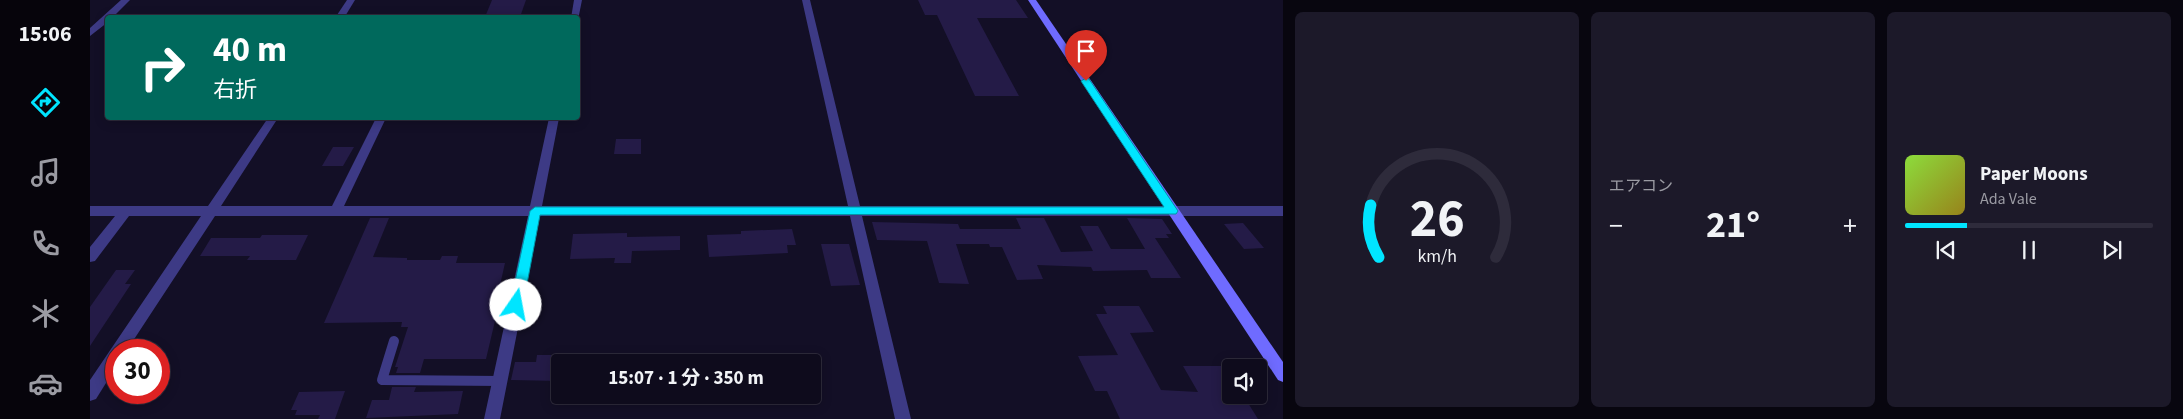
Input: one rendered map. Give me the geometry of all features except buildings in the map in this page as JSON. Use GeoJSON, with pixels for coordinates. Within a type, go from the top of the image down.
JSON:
{"type":"FeatureCollection","features":[{"type":"Feature","properties":{"kind":"street"},"geometry":{"type":"LineString","coordinates":[[110,15],[126,0]]}},
{"type":"Feature","properties":{"kind":"street"},"geometry":{"type":"LineString","coordinates":[[341,15],[351,0]]}},
{"type":"Feature","properties":{"kind":"street"},"geometry":{"type":"LineString","coordinates":[[576,15],[578,0]]}},
{"type":"Feature","properties":{"kind":"street"},"geometry":{"type":"LineString","coordinates":[[806,0],[903,419]]}},
{"type":"Feature","properties":{"kind":"street"},"geometry":{"type":"LineString","coordinates":[[1032,0],[1283,374]]}},
{"type":"Feature","properties":{"kind":"street"},"geometry":{"type":"LineString","coordinates":[[90,33],[105,19]]}},
{"type":"Feature","properties":{"kind":"street"},"geometry":{"type":"LineString","coordinates":[[126,339],[272,120]]}},
{"type":"Feature","properties":{"kind":"street"},"geometry":{"type":"LineString","coordinates":[[336,210],[380,120]]}},
{"type":"Feature","properties":{"kind":"street"},"geometry":{"type":"LineString","coordinates":[[492,419],[554,120]]}},
{"type":"Feature","properties":{"kind":"street"},"geometry":{"type":"LineString","coordinates":[[90,210],[1283,211]]}},
{"type":"Feature","properties":{"kind":"street"},"geometry":{"type":"LineString","coordinates":[[90,257],[126,211]]}},
{"type":"Feature","properties":{"kind":"street"},"geometry":{"type":"LineString","coordinates":[[90,394],[105,371]]}},
{"type":"Feature","properties":{"kind":"lane"},"geometry":{"type":"LineString","coordinates":[[394,341],[382,380],[501,381]]}},
{"type":"Feature","properties":{"kind":"route"},"geometry":{"type":"LineString","coordinates":[[516,305],[535,211],[1172,211],[1086,81]]}}]}
